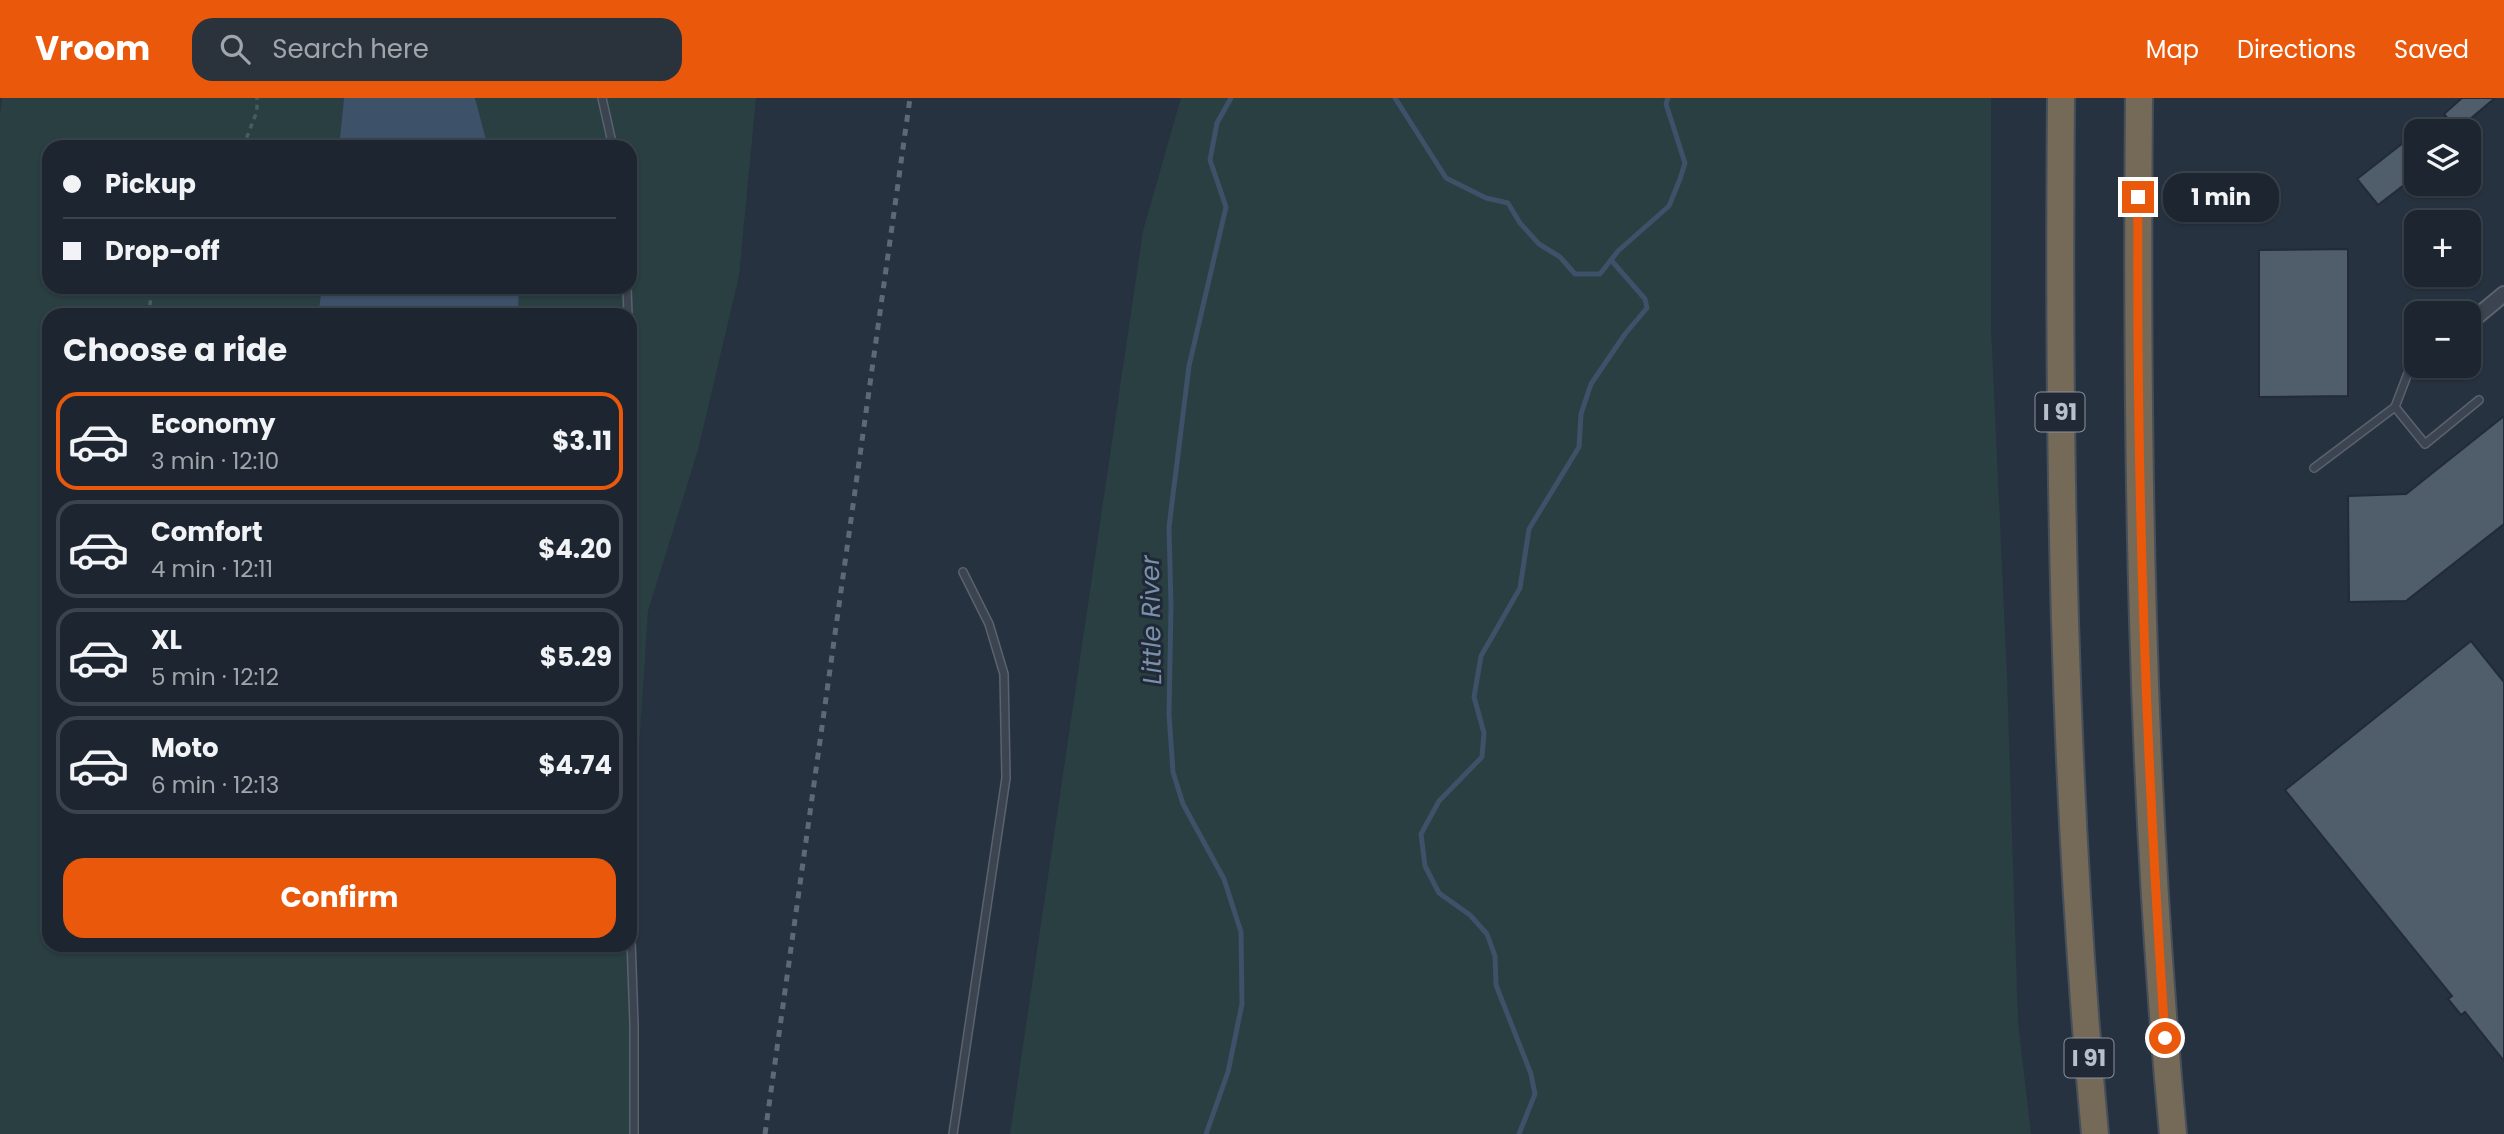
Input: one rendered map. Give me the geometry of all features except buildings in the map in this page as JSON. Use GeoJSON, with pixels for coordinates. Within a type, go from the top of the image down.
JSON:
{"type":"FeatureCollection","features":[{"type":"Feature","properties":{"kind":"highway","name":"I 91"},"geometry":{"type":"LineString","coordinates":[[2061,98],[2060,393],[2064,616],[2076,879],[2095,1134]]}},
{"type":"Feature","properties":{"kind":"highway"},"geometry":{"type":"LineString","coordinates":[[2139,98],[2138,431],[2143,656],[2153,855],[2174,1134]]}},
{"type":"Feature","properties":{"kind":"street"},"geometry":{"type":"LineString","coordinates":[[2481,313],[2504,294]]}},
{"type":"Feature","properties":{"kind":"lane"},"geometry":{"type":"LineString","coordinates":[[602,98],[611,140]]}},
{"type":"Feature","properties":{"kind":"lane"},"geometry":{"type":"LineString","coordinates":[[2314,468],[2395,407],[2406,378]]}},
{"type":"Feature","properties":{"kind":"lane"},"geometry":{"type":"LineString","coordinates":[[2395,407],[2425,444],[2479,400]]}},
{"type":"Feature","properties":{"kind":"lane"},"geometry":{"type":"LineString","coordinates":[[953,1134],[1006,778],[1004,674],[989,624],[963,572]]}},
{"type":"Feature","properties":{"kind":"lane"},"geometry":{"type":"LineString","coordinates":[[631,952],[634,1134]]}},
{"type":"Feature","properties":{"kind":"path"},"geometry":{"type":"LineString","coordinates":[[246,140],[257,111],[257,98]]}},
{"type":"Feature","properties":{"kind":"green space"},"geometry":{"type":"Polygon","coordinates":[[[2,98],[344,98],[340,140],[42,140],[42,294],[321,294],[319,308],[42,308],[42,952],[636,952],[632,1134],[0,1134],[2,98]]]}},
{"type":"Feature","properties":{"kind":"green space"},"geometry":{"type":"Polygon","coordinates":[[[475,98],[756,98],[739,276],[698,450],[648,611],[637,779],[637,308],[518,308],[519,294],[637,294],[637,140],[486,140],[475,98]]]}},
{"type":"Feature","properties":{"kind":"green space"},"geometry":{"type":"Polygon","coordinates":[[[1181,98],[1991,98],[1991,327],[2007,676],[2018,1022],[2031,1134],[1010,1134],[1143,231],[1181,98]]]}},
{"type":"Feature","properties":{"kind":"water"},"geometry":{"type":"Polygon","coordinates":[[[344,98],[475,98],[486,140],[340,140],[344,98]]]}},
{"type":"Feature","properties":{"kind":"water"},"geometry":{"type":"Polygon","coordinates":[[[321,294],[519,294],[518,308],[319,308],[321,294]]]}},
{"type":"Feature","properties":{"kind":"waterway","name":"Little River"},"geometry":{"type":"LineString","coordinates":[[1206,1134],[1228,1072],[1242,1004],[1241,932],[1224,879],[1183,804],[1173,772],[1169,714],[1169,527],[1189,366],[1226,207],[1210,160],[1217,123],[1231,98]]}},
{"type":"Feature","properties":{"kind":"waterway"},"geometry":{"type":"LineString","coordinates":[[1395,98],[1446,178],[1486,198],[1508,203],[1520,223],[1539,244],[1560,257],[1575,274],[1600,274],[1618,251],[1669,206],[1685,163],[1666,104],[1668,98]]}},
{"type":"Feature","properties":{"kind":"waterway"},"geometry":{"type":"LineString","coordinates":[[1519,1134],[1535,1094],[1531,1074],[1496,985],[1495,956],[1487,934],[1470,915],[1439,893],[1425,866],[1421,834],[1439,801],[1482,757],[1484,733],[1474,697],[1481,656],[1520,588],[1529,529],[1579,447],[1581,414],[1591,384],[1625,334],[1647,308],[1645,299],[1611,260]]}},
{"type":"Feature","properties":{"kind":"railway"},"geometry":{"type":"LineString","coordinates":[[765,1134],[910,98]]}},
{"type":"Feature","properties":{"kind":"route"},"geometry":{"type":"LineString","coordinates":[[2138,197],[2138,431],[2143,656],[2165,1038]]}}]}
